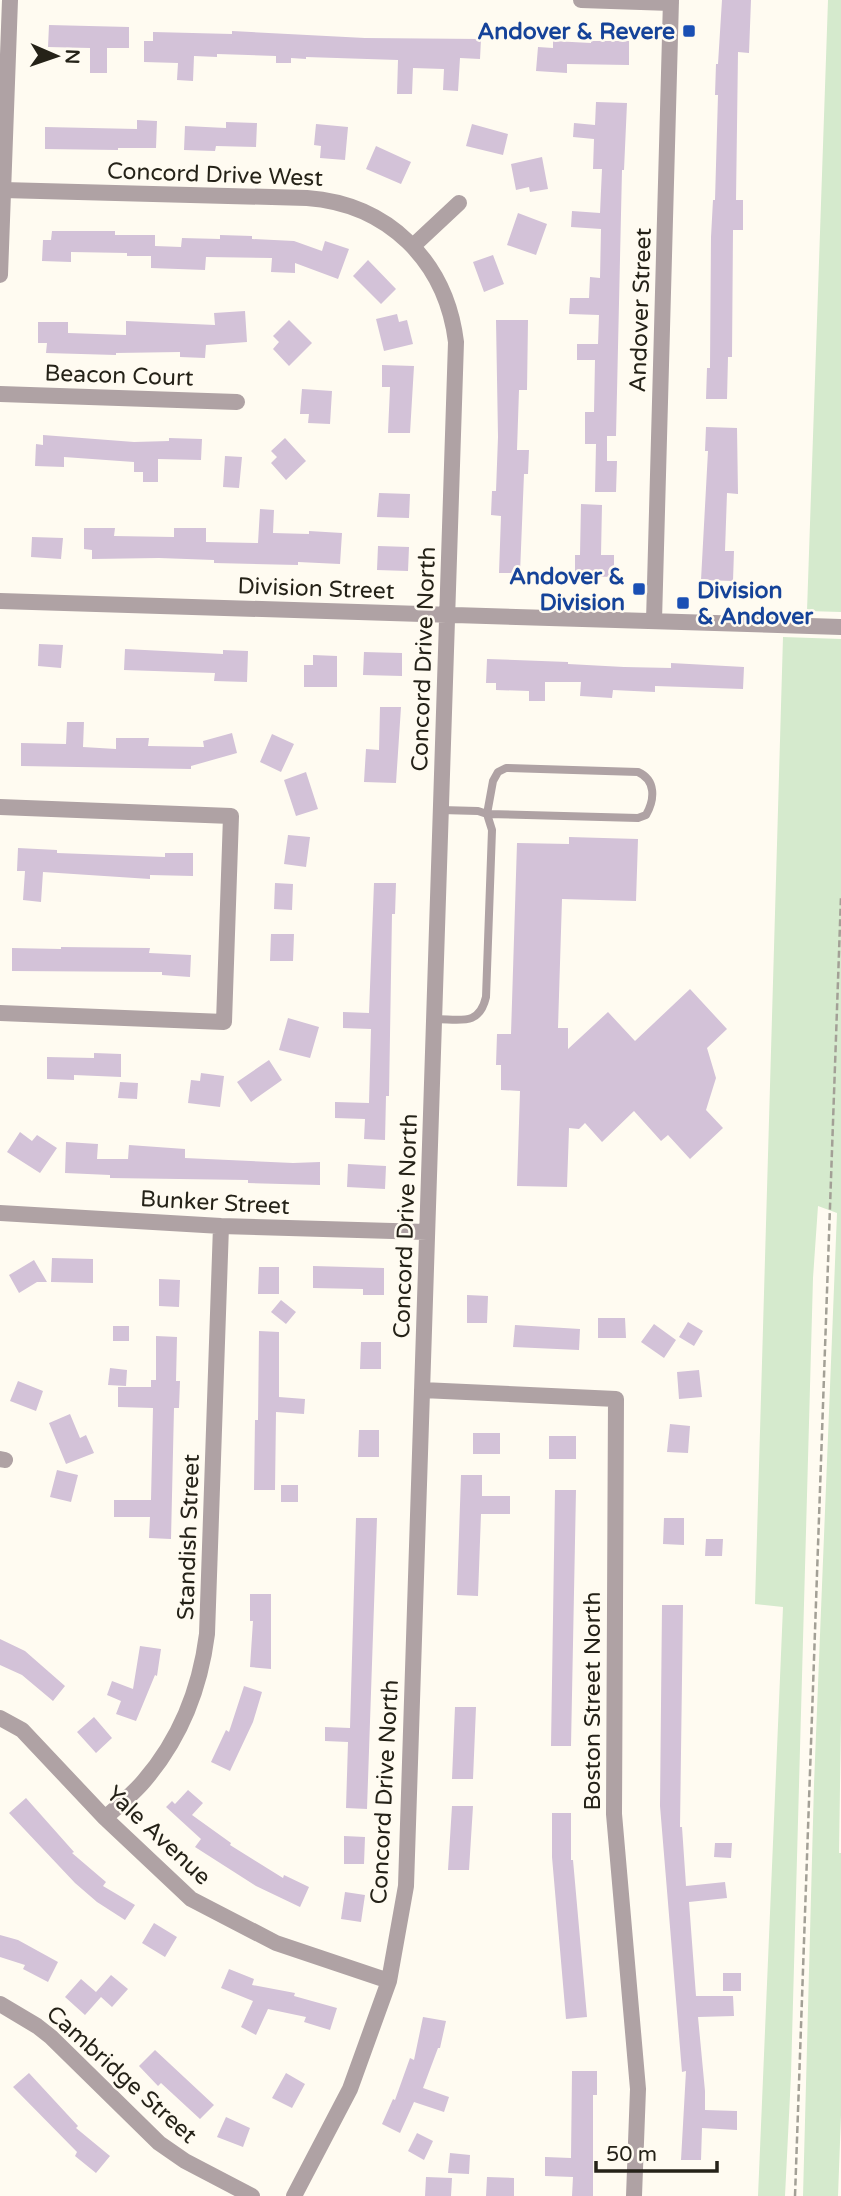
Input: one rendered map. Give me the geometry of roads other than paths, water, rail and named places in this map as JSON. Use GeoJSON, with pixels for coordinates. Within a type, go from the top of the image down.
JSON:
{"type":"FeatureCollection","features":[{"type":"Feature","properties":{"kind":"street"},"geometry":{"type":"LineString","coordinates":[[0,275],[10,0]]}},
{"type":"Feature","properties":{"kind":"street"},"geometry":{"type":"LineString","coordinates":[[581,0],[671,1]]}},
{"type":"Feature","properties":{"kind":"street","name":"Andover Street"},"geometry":{"type":"LineString","coordinates":[[654,621],[671,1]]}},
{"type":"Feature","properties":{"kind":"street","name":"Concord Drive West"},"geometry":{"type":"LineString","coordinates":[[3,190],[328,200],[372,214],[413,246]]}},
{"type":"Feature","properties":{"kind":"street"},"geometry":{"type":"LineString","coordinates":[[413,246],[459,203]]}},
{"type":"Feature","properties":{"kind":"street","name":"Concord Drive North"},"geometry":{"type":"LineString","coordinates":[[295,2196],[350,2089],[389,1981],[406,1886],[456,342],[454,322],[440,284],[413,246]]}},
{"type":"Feature","properties":{"kind":"street","name":"Beacon Court"},"geometry":{"type":"LineString","coordinates":[[0,394],[237,402]]}},
{"type":"Feature","properties":{"kind":"street","name":"Division Street"},"geometry":{"type":"LineString","coordinates":[[0,601],[841,627]]}},
{"type":"Feature","properties":{"kind":"street"},"geometry":{"type":"LineString","coordinates":[[0,807],[232,816],[224,1022],[0,1013]]}},
{"type":"Feature","properties":{"kind":"street","name":"Bunker Street"},"geometry":{"type":"LineString","coordinates":[[0,1213],[221,1226],[427,1233]]}},
{"type":"Feature","properties":{"kind":"street","name":"Standish Street"},"geometry":{"type":"LineString","coordinates":[[105,1818],[143,1783],[177,1735],[198,1685],[204,1660],[208,1634],[221,1226]]}},
{"type":"Feature","properties":{"kind":"street","name":"Boston Street North"},"geometry":{"type":"LineString","coordinates":[[422,1390],[617,1399],[614,1814],[638,2089],[634,2196]]}},
{"type":"Feature","properties":{"kind":"street","name":"Yale Avenue"},"geometry":{"type":"LineString","coordinates":[[0,1718],[22,1730],[105,1818],[191,1899],[276,1943],[389,1981]]}},
{"type":"Feature","properties":{"kind":"street","name":"Cambridge Street"},"geometry":{"type":"LineString","coordinates":[[0,2004],[51,2037],[159,2143],[184,2161],[252,2196]]}},
{"type":"Feature","properties":{"kind":"lane"},"geometry":{"type":"LineString","coordinates":[[434,1018],[467,1020],[476,1017],[482,1011],[486,997],[492,830],[487,814],[493,781],[498,772],[506,768],[638,772],[648,776],[653,786],[652,805],[646,815],[638,818],[487,814],[478,811],[441,810]]}},
{"type":"Feature","properties":{"kind":"place","name":"Andover & Revere"},"geometry":{"type":"Point","coordinates":[689,31]}},
{"type":"Feature","properties":{"kind":"place","name":"Andover & Division"},"geometry":{"type":"Point","coordinates":[639,589]}},
{"type":"Feature","properties":{"kind":"place","name":"Division & Andover"},"geometry":{"type":"Point","coordinates":[683,603]}}]}
